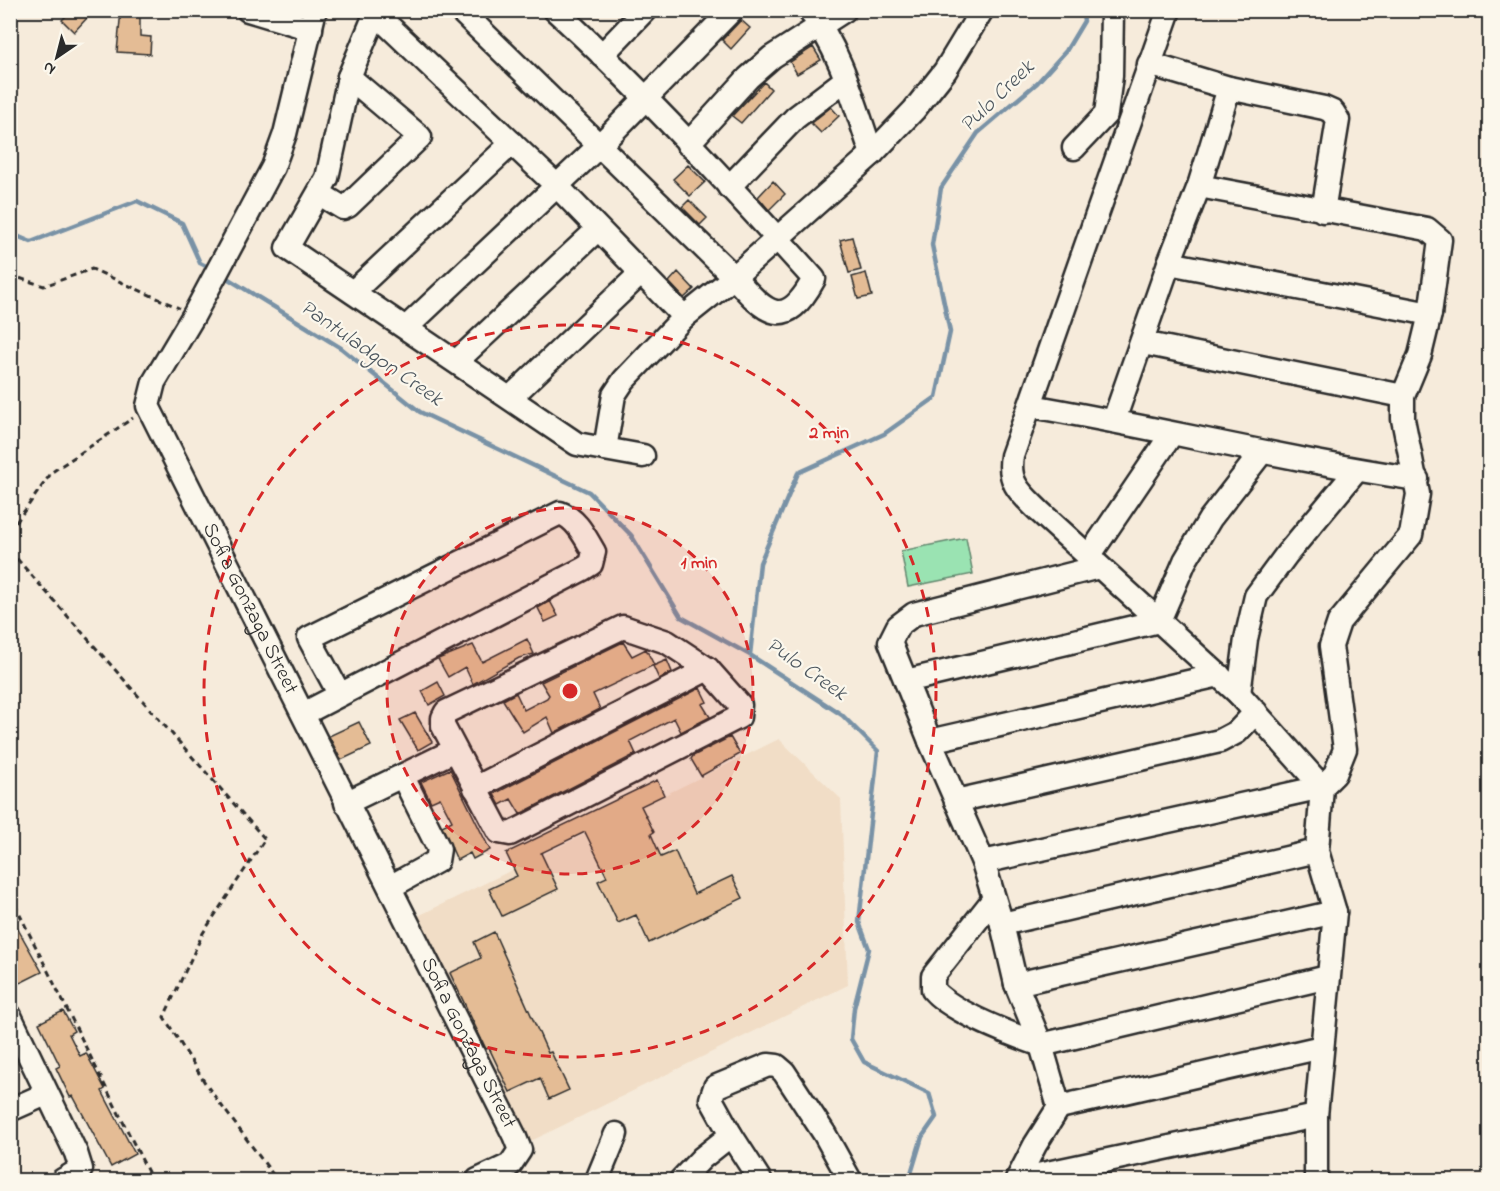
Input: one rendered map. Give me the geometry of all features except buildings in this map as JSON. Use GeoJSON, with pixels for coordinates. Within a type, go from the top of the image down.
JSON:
{"type":"FeatureCollection","features":[{"type":"Feature","properties":{"kind":"street"},"geometry":{"type":"LineString","coordinates":[[148,406],[154,382],[194,315],[273,166],[285,134],[313,20],[248,10]]}},
{"type":"Feature","properties":{"kind":"street"},"geometry":{"type":"LineString","coordinates":[[460,10],[734,277],[762,308],[784,311],[801,301],[814,279],[729,187],[560,12]]}},
{"type":"Feature","properties":{"kind":"street"},"geometry":{"type":"LineString","coordinates":[[602,55],[645,10]]}},
{"type":"Feature","properties":{"kind":"street"},"geometry":{"type":"LineString","coordinates":[[407,327],[599,146],[732,10]]}},
{"type":"Feature","properties":{"kind":"street"},"geometry":{"type":"LineString","coordinates":[[688,144],[748,78],[815,17],[845,10]]}},
{"type":"Feature","properties":{"kind":"street"},"geometry":{"type":"LineString","coordinates":[[605,449],[617,388],[684,317],[734,277],[872,154],[914,110],[945,71],[982,10]]}},
{"type":"Feature","properties":{"kind":"street"},"geometry":{"type":"LineString","coordinates":[[1074,148],[1106,114],[1111,76],[1112,10]]}},
{"type":"Feature","properties":{"kind":"street"},"geometry":{"type":"LineString","coordinates":[[1170,11],[1149,64],[1030,406],[1010,472],[1017,489],[1239,694],[1322,787],[1317,851],[1335,912],[1316,1116],[1316,1180]]}},
{"type":"Feature","properties":{"kind":"street"},"geometry":{"type":"LineString","coordinates":[[643,456],[578,444],[287,248],[320,194],[327,178],[349,77],[377,12],[557,186],[684,317]]}},
{"type":"Feature","properties":{"kind":"street"},"geometry":{"type":"LineString","coordinates":[[815,17],[845,80],[872,154]]}},
{"type":"Feature","properties":{"kind":"street"},"geometry":{"type":"LineString","coordinates":[[1149,64],[1228,87],[1324,108],[1333,112],[1338,120],[1323,211]]}},
{"type":"Feature","properties":{"kind":"street"},"geometry":{"type":"LineString","coordinates":[[320,194],[343,208],[348,206],[420,137],[349,77]]}},
{"type":"Feature","properties":{"kind":"street"},"geometry":{"type":"LineString","coordinates":[[729,187],[795,118],[845,80]]}},
{"type":"Feature","properties":{"kind":"street"},"geometry":{"type":"LineString","coordinates":[[1114,420],[1143,343],[1169,263],[1199,186],[1228,87]]}},
{"type":"Feature","properties":{"kind":"street"},"geometry":{"type":"LineString","coordinates":[[353,292],[512,143]]}},
{"type":"Feature","properties":{"kind":"street"},"geometry":{"type":"LineString","coordinates":[[982,862],[1322,787],[1335,774],[1345,749],[1331,646],[1333,633],[1339,622],[1411,536],[1418,494],[1417,478],[1403,419],[1404,396],[1420,355],[1430,314],[1440,240],[1435,233],[1427,229],[1199,186]]}},
{"type":"Feature","properties":{"kind":"street"},"geometry":{"type":"LineString","coordinates":[[457,361],[598,229]]}},
{"type":"Feature","properties":{"kind":"street"},"geometry":{"type":"LineString","coordinates":[[1169,263],[1430,314]]}},
{"type":"Feature","properties":{"kind":"street"},"geometry":{"type":"LineString","coordinates":[[510,398],[641,273]]}},
{"type":"Feature","properties":{"kind":"street"},"geometry":{"type":"LineString","coordinates":[[1143,343],[1404,396]]}},
{"type":"Feature","properties":{"kind":"street","name":"Sofia Gonzaga Street"},"geometry":{"type":"LineString","coordinates":[[148,406],[514,1135],[520,1150],[510,1165],[489,1178]]}},
{"type":"Feature","properties":{"kind":"street"},"geometry":{"type":"LineString","coordinates":[[1030,406],[1114,420],[1171,435],[1357,470],[1417,478]]}},
{"type":"Feature","properties":{"kind":"street"},"geometry":{"type":"LineString","coordinates":[[1059,1107],[1041,1045],[1016,984],[1002,924],[982,862],[890,642],[898,626],[914,614],[1094,562],[1171,435]]}},
{"type":"Feature","properties":{"kind":"street"},"geometry":{"type":"LineString","coordinates":[[1159,621],[1185,561],[1210,519],[1262,452]]}},
{"type":"Feature","properties":{"kind":"street"},"geometry":{"type":"LineString","coordinates":[[1239,694],[1245,639],[1256,596],[1287,554],[1357,470]]}},
{"type":"Feature","properties":{"kind":"street"},"geometry":{"type":"LineString","coordinates":[[273,653],[309,638],[560,513],[570,517],[594,552],[591,564],[583,569],[303,714]]}},
{"type":"Feature","properties":{"kind":"street"},"geometry":{"type":"LineString","coordinates":[[906,681],[1159,621]]}},
{"type":"Feature","properties":{"kind":"street"},"geometry":{"type":"LineString","coordinates":[[623,627],[667,642],[708,669],[740,705],[739,717],[510,834],[499,832],[442,726],[442,718],[446,712],[623,627]]}},
{"type":"Feature","properties":{"kind":"street"},"geometry":{"type":"LineString","coordinates":[[309,638],[340,695]]}},
{"type":"Feature","properties":{"kind":"street"},"geometry":{"type":"LineString","coordinates":[[475,788],[708,669]]}},
{"type":"Feature","properties":{"kind":"street"},"geometry":{"type":"LineString","coordinates":[[930,741],[1219,675]]}},
{"type":"Feature","properties":{"kind":"street"},"geometry":{"type":"LineString","coordinates":[[957,801],[1220,741],[1237,732],[1256,712]]}},
{"type":"Feature","properties":{"kind":"street"},"geometry":{"type":"LineString","coordinates":[[346,803],[455,750]]}},
{"type":"Feature","properties":{"kind":"street"},"geometry":{"type":"LineString","coordinates":[[390,887],[437,861],[440,855],[403,777]]}},
{"type":"Feature","properties":{"kind":"street"},"geometry":{"type":"LineString","coordinates":[[1002,924],[1317,851]]}},
{"type":"Feature","properties":{"kind":"street"},"geometry":{"type":"LineString","coordinates":[[993,900],[933,975],[933,990],[943,999],[1000,1031],[1041,1045],[1328,977]]}},
{"type":"Feature","properties":{"kind":"street"},"geometry":{"type":"LineString","coordinates":[[1016,984],[1335,912]]}},
{"type":"Feature","properties":{"kind":"street"},"geometry":{"type":"LineString","coordinates":[[10,1016],[76,1153],[81,1169],[63,1180]]}},
{"type":"Feature","properties":{"kind":"street"},"geometry":{"type":"LineString","coordinates":[[1018,1180],[1035,1145],[1059,1107],[1322,1047]]}},
{"type":"Feature","properties":{"kind":"street"},"geometry":{"type":"LineString","coordinates":[[760,1180],[711,1099],[715,1087],[768,1065],[777,1066],[784,1072],[825,1133],[850,1180]]}},
{"type":"Feature","properties":{"kind":"street"},"geometry":{"type":"LineString","coordinates":[[10,1110],[46,1094]]}},
{"type":"Feature","properties":{"kind":"street"},"geometry":{"type":"LineString","coordinates":[[1018,1180],[1316,1116]]}},
{"type":"Feature","properties":{"kind":"street"},"geometry":{"type":"LineString","coordinates":[[597,1180],[616,1134]]}},
{"type":"Feature","properties":{"kind":"street"},"geometry":{"type":"LineString","coordinates":[[681,1180],[702,1158],[731,1135]]}},
{"type":"Feature","properties":{"kind":"path"},"geometry":{"type":"LineString","coordinates":[[10,275],[44,286],[92,269],[194,315]]}},
{"type":"Feature","properties":{"kind":"path"},"geometry":{"type":"LineString","coordinates":[[10,531],[52,472],[118,430],[148,406]]}},
{"type":"Feature","properties":{"kind":"path"},"geometry":{"type":"LineString","coordinates":[[10,551],[266,839],[203,933],[164,1017],[207,1086],[277,1180]]}},
{"type":"Feature","properties":{"kind":"path"},"geometry":{"type":"LineString","coordinates":[[10,895],[152,1180]]}},
{"type":"Feature","properties":{"kind":"shaded area"},"geometry":{"type":"Polygon","coordinates":[[[779,739],[841,799],[848,985],[527,1143],[414,918],[779,739]]]}},
{"type":"Feature","properties":{"kind":"green space"},"geometry":{"type":"Polygon","coordinates":[[[966,538],[973,574],[908,587],[901,551],[966,538]]]}},
{"type":"Feature","properties":{"kind":"waterway","name":"Pulo Creek"},"geometry":{"type":"LineString","coordinates":[[750,655],[760,563],[798,473],[884,434],[936,397],[950,332],[932,245],[941,188],[978,133],[1037,83],[1066,51],[1084,21],[1082,10]]}},
{"type":"Feature","properties":{"kind":"waterway","name":"Pantuladgon Creek"},"geometry":{"type":"LineString","coordinates":[[10,233],[31,242],[137,201],[182,223],[200,263],[212,269]]}},
{"type":"Feature","properties":{"kind":"waterway","name":"Pantuladgon Creek"},"geometry":{"type":"LineString","coordinates":[[222,275],[341,348],[420,412],[589,492],[631,535],[681,617],[750,655],[842,715],[878,751],[859,922],[869,949],[854,1008],[851,1039],[864,1062],[929,1093],[936,1117],[922,1137],[909,1180]]}}]}
